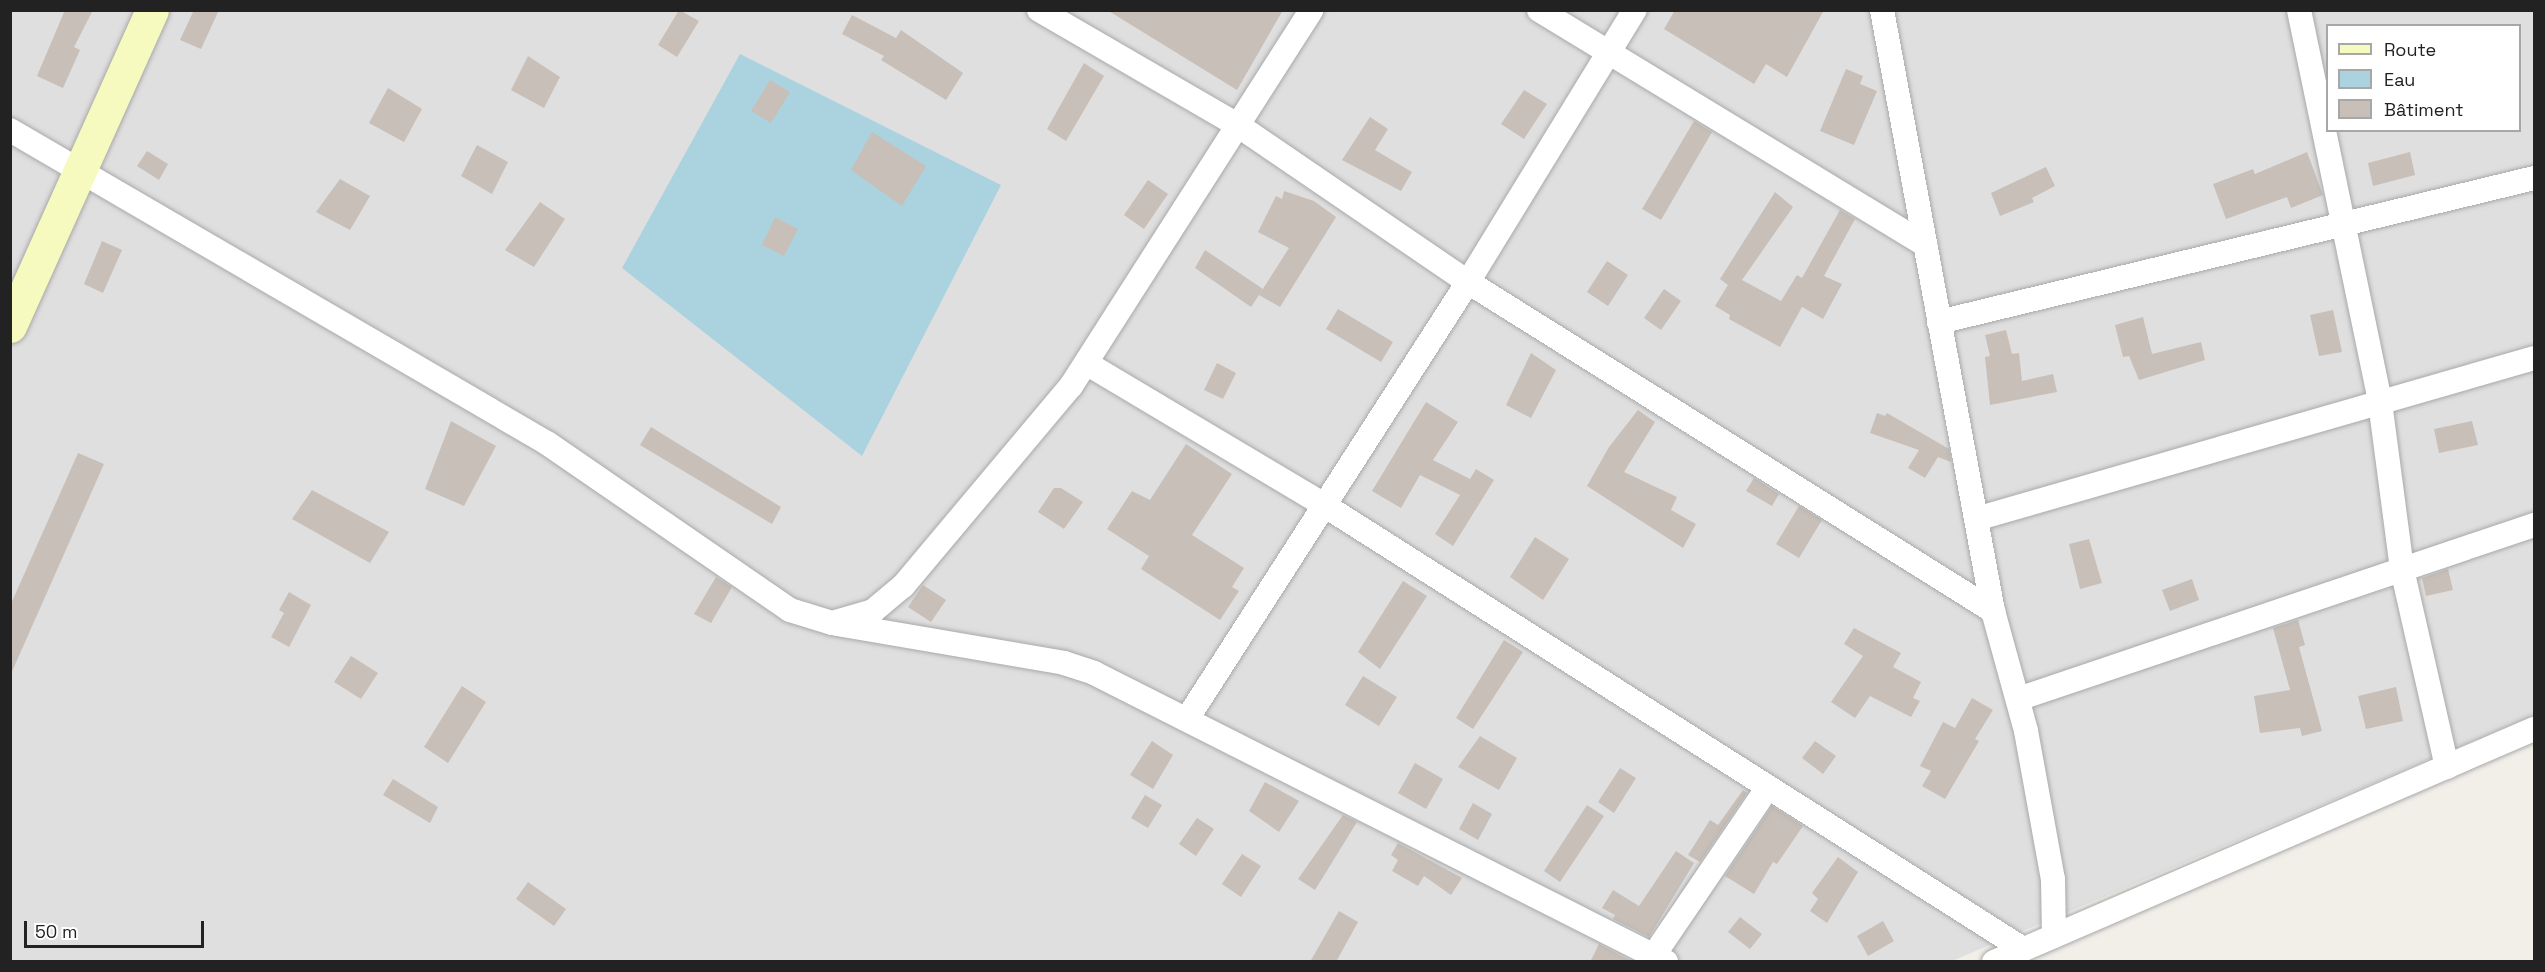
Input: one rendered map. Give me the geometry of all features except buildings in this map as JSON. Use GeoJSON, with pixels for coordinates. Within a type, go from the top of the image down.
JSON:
{"type":"FeatureCollection","features":[{"type":"Feature","properties":{"kind":"main road"},"geometry":{"type":"LineString","coordinates":[[10,326],[152,10]]}},
{"type":"Feature","properties":{"kind":"street"},"geometry":{"type":"LineString","coordinates":[[1039,10],[1239,126],[1468,282],[1993,611]]}},
{"type":"Feature","properties":{"kind":"street"},"geometry":{"type":"LineString","coordinates":[[832,623],[873,610],[903,586],[1071,386],[1311,10]]}},
{"type":"Feature","properties":{"kind":"street"},"geometry":{"type":"LineString","coordinates":[[1539,10],[1925,245]]}},
{"type":"Feature","properties":{"kind":"street"},"geometry":{"type":"LineString","coordinates":[[1187,719],[1468,282],[1635,10]]}},
{"type":"Feature","properties":{"kind":"street"},"geometry":{"type":"LineString","coordinates":[[1882,10],[1993,611],[2018,699],[2053,879],[2054,936]]}},
{"type":"Feature","properties":{"kind":"street"},"geometry":{"type":"LineString","coordinates":[[2299,10],[2380,402],[2402,569],[2446,767]]}},
{"type":"Feature","properties":{"kind":"street"},"geometry":{"type":"LineString","coordinates":[[10,130],[547,443],[790,610],[832,623],[1064,663],[1095,672],[1660,958],[1768,787]]}},
{"type":"Feature","properties":{"kind":"street"},"geometry":{"type":"LineString","coordinates":[[1940,322],[2535,178]]}},
{"type":"Feature","properties":{"kind":"street"},"geometry":{"type":"LineString","coordinates":[[1976,519],[2535,358]]}},
{"type":"Feature","properties":{"kind":"street"},"geometry":{"type":"LineString","coordinates":[[1086,363],[1324,505],[2023,949]]}},
{"type":"Feature","properties":{"kind":"street"},"geometry":{"type":"LineString","coordinates":[[2018,699],[2535,525]]}},
{"type":"Feature","properties":{"kind":"street"},"geometry":{"type":"LineString","coordinates":[[1994,962],[2535,729]]}},
{"type":"Feature","properties":{"kind":"shaded area"},"geometry":{"type":"Polygon","coordinates":[[[10,11],[2534,11],[2534,715],[1952,961],[11,961],[10,11]]]}},
{"type":"Feature","properties":{"kind":"water"},"geometry":{"type":"Polygon","coordinates":[[[740,54],[1001,185],[862,456],[622,268],[740,54]]]}}]}
